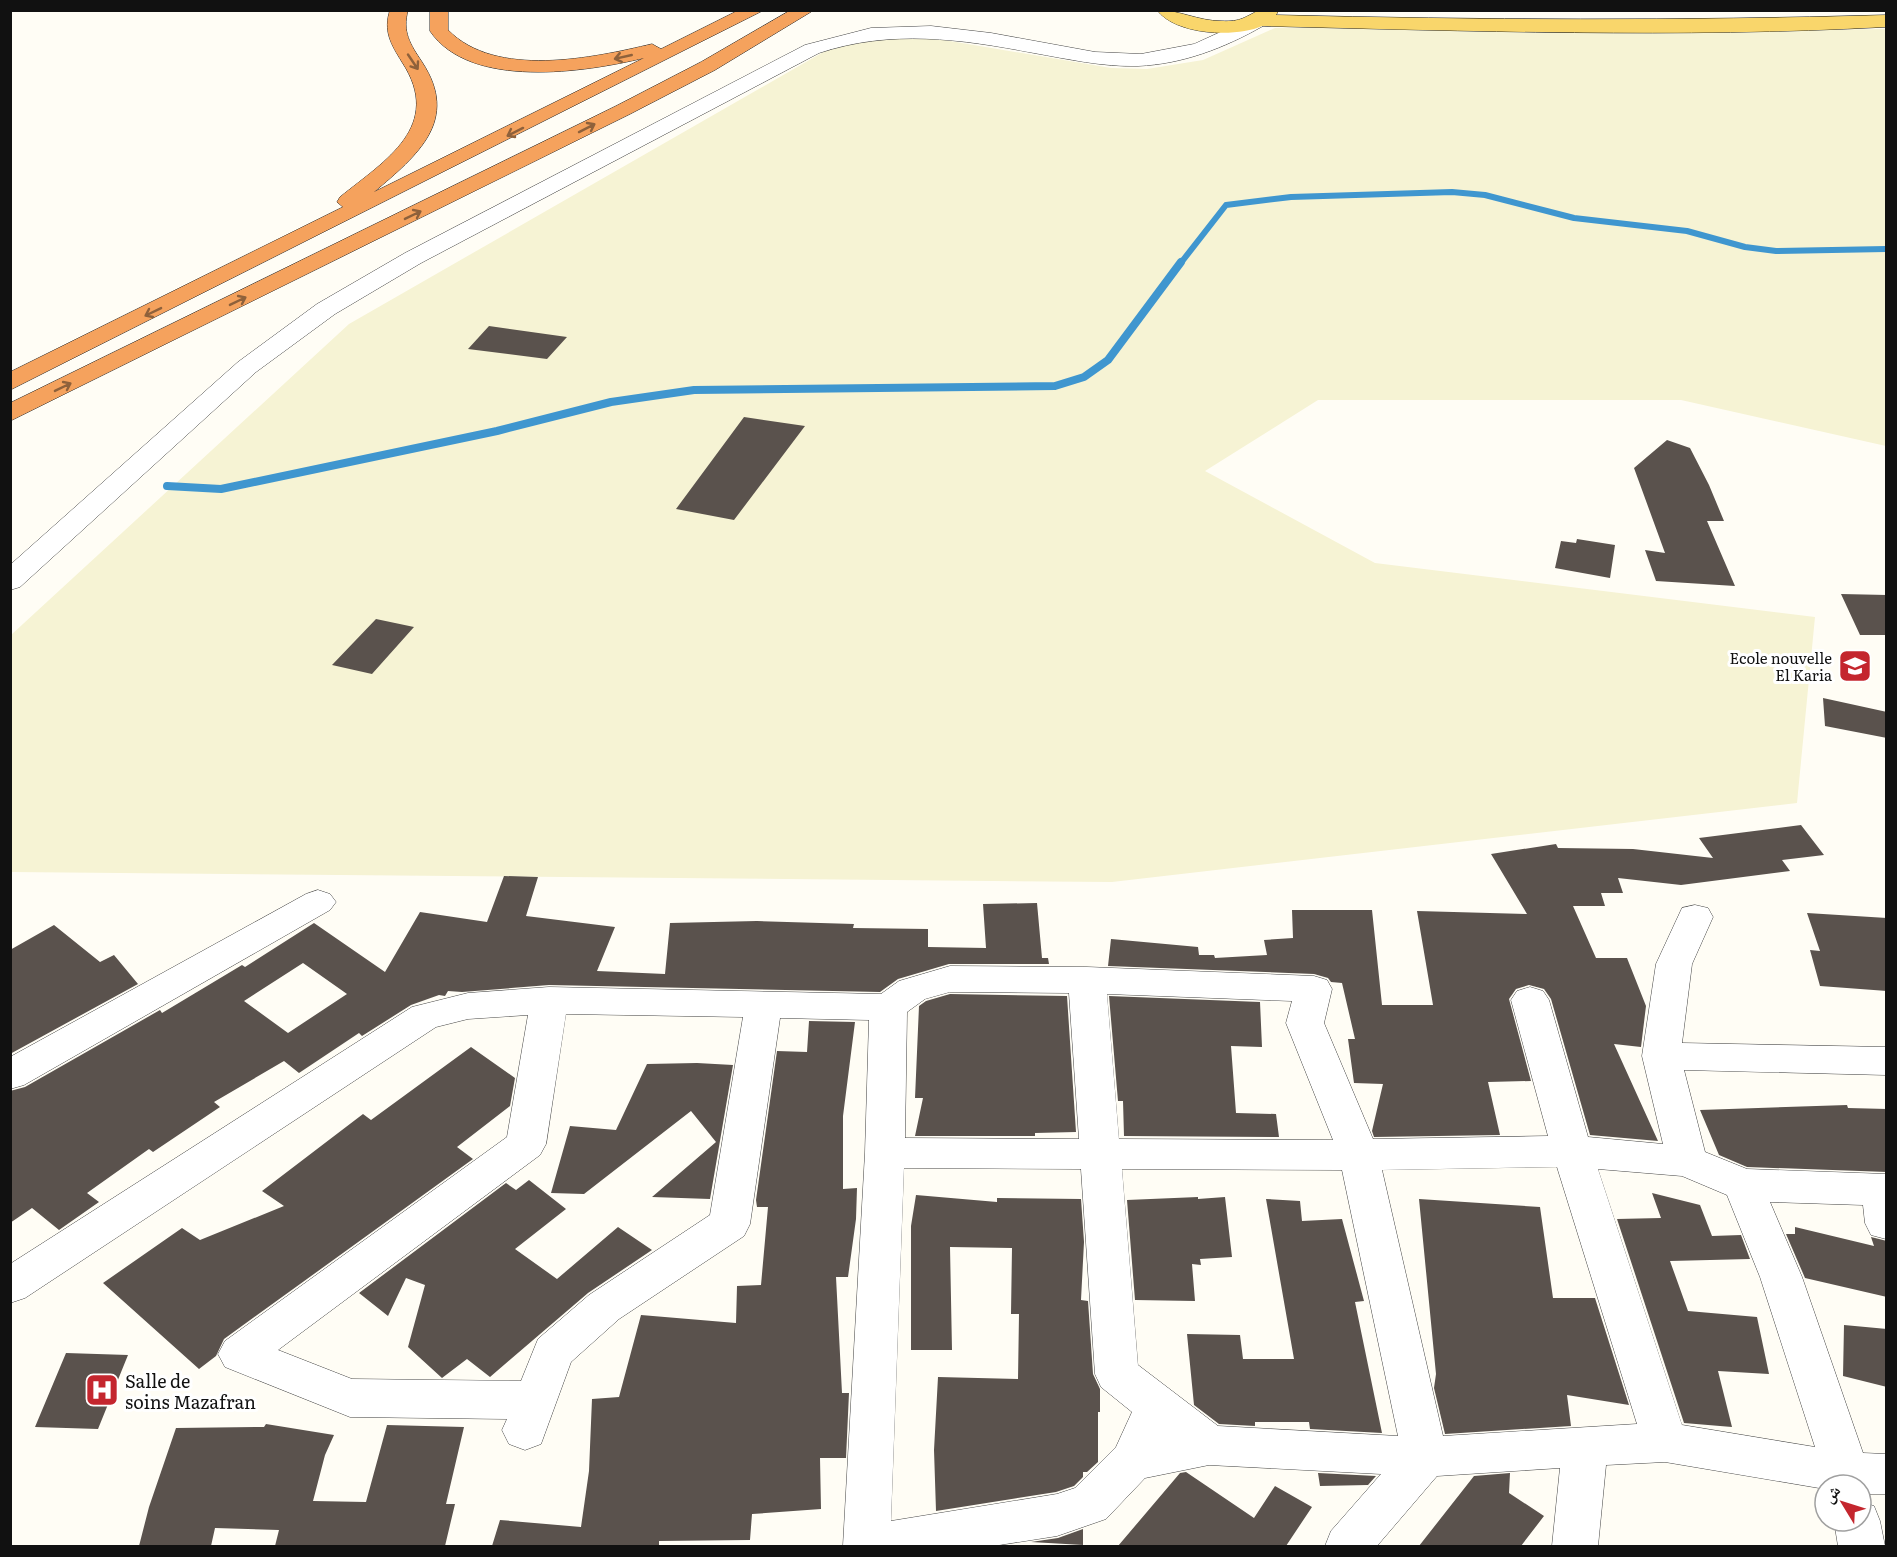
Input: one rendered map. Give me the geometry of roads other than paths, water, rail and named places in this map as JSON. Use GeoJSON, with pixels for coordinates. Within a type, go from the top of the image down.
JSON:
{"type":"FeatureCollection","features":[{"type":"Feature","properties":{"kind":"highway"},"geometry":{"type":"LineString","coordinates":[[304,237],[387,169],[414,139],[426,121],[430,102],[426,83],[394,32],[393,22],[399,10]]}},
{"type":"Feature","properties":{"kind":"highway"},"geometry":{"type":"LineString","coordinates":[[439,10],[439,31],[455,46],[507,62],[546,65],[582,64],[621,58],[747,15]]}},
{"type":"Feature","properties":{"kind":"highway"},"geometry":{"type":"LineString","coordinates":[[10,413],[613,115],[708,66],[806,10]]}},
{"type":"Feature","properties":{"kind":"highway"},"geometry":{"type":"LineString","coordinates":[[10,382],[747,15]]}},
{"type":"Feature","properties":{"kind":"main road"},"geometry":{"type":"LineString","coordinates":[[1151,10],[1219,27],[1263,18],[1480,26],[1749,25],[1887,21]]}},
{"type":"Feature","properties":{"kind":"main road"},"geometry":{"type":"LineString","coordinates":[[1326,10],[1475,17],[1690,16],[1887,11]]}},
{"type":"Feature","properties":{"kind":"street"},"geometry":{"type":"LineString","coordinates":[[1172,15],[1196,34],[1195,44],[1185,53]]}},
{"type":"Feature","properties":{"kind":"street"},"geometry":{"type":"LineString","coordinates":[[10,581],[247,367],[326,309],[413,258],[812,49],[856,35],[927,30],[962,33],[1111,60],[1156,59],[1217,43],[1263,18]]}},
{"type":"Feature","properties":{"kind":"street"},"geometry":{"type":"LineString","coordinates":[[10,1075],[318,902]]}},
{"type":"Feature","properties":{"kind":"street"},"geometry":{"type":"LineString","coordinates":[[1687,1161],[1661,1056],[1674,964],[1695,916]]}},
{"type":"Feature","properties":{"kind":"street"},"geometry":{"type":"LineString","coordinates":[[10,1286],[425,1016],[468,1006],[549,1000],[888,1007],[912,990],[950,979],[1087,980],[1314,989],[1305,1023],[1359,1155],[1425,1457]]}},
{"type":"Feature","properties":{"kind":"street"},"geometry":{"type":"LineString","coordinates":[[1087,980],[1118,1374],[1209,1445]]}},
{"type":"Feature","properties":{"kind":"street"},"geometry":{"type":"LineString","coordinates":[[549,1000],[526,1144],[240,1354],[350,1398],[531,1415],[553,1352],[604,1307],[729,1224],[763,1006]]}},
{"type":"Feature","properties":{"kind":"street"},"geometry":{"type":"LineString","coordinates":[[1530,1000],[1572,1151],[1665,1442]]}},
{"type":"Feature","properties":{"kind":"street"},"geometry":{"type":"LineString","coordinates":[[888,1007],[885,1153],[866,1546],[1057,1515],[1090,1504],[1132,1461],[1158,1406]]}},
{"type":"Feature","properties":{"kind":"street"},"geometry":{"type":"LineString","coordinates":[[1661,1056],[1887,1062]]}},
{"type":"Feature","properties":{"kind":"street"},"geometry":{"type":"LineString","coordinates":[[885,1153],[1359,1155],[1572,1151],[1687,1161],[1743,1185],[1885,1201]]}},
{"type":"Feature","properties":{"kind":"street"},"geometry":{"type":"LineString","coordinates":[[1743,1185],[1860,1473]]}},
{"type":"Feature","properties":{"kind":"street"},"geometry":{"type":"LineString","coordinates":[[1132,1461],[1209,1445],[1425,1457],[1665,1442],[1839,1473]]}},
{"type":"Feature","properties":{"kind":"street"},"geometry":{"type":"LineString","coordinates":[[1575,1546],[1585,1447]]}},
{"type":"Feature","properties":{"kind":"street"},"geometry":{"type":"LineString","coordinates":[[1348,1546],[1425,1457]]}},
{"type":"Feature","properties":{"kind":"waterway"},"geometry":{"type":"LineString","coordinates":[[1180,264],[1226,205],[1291,197],[1452,192],[1485,195],[1574,218],[1687,231],[1745,247],[1776,251],[1886,249]]}},
{"type":"Feature","properties":{"kind":"waterway"},"geometry":{"type":"LineString","coordinates":[[167,486],[221,489],[497,431],[611,402],[694,390],[1055,386],[1084,377],[1108,360],[1181,262]]}},
{"type":"Feature","properties":{"kind":"place","name":"Ecole nouvelle El Karia"},"geometry":{"type":"Point","coordinates":[1855,666]}},
{"type":"Feature","properties":{"kind":"place","name":"Salle de soins Mazafran"},"geometry":{"type":"Point","coordinates":[102,1390]}}]}
